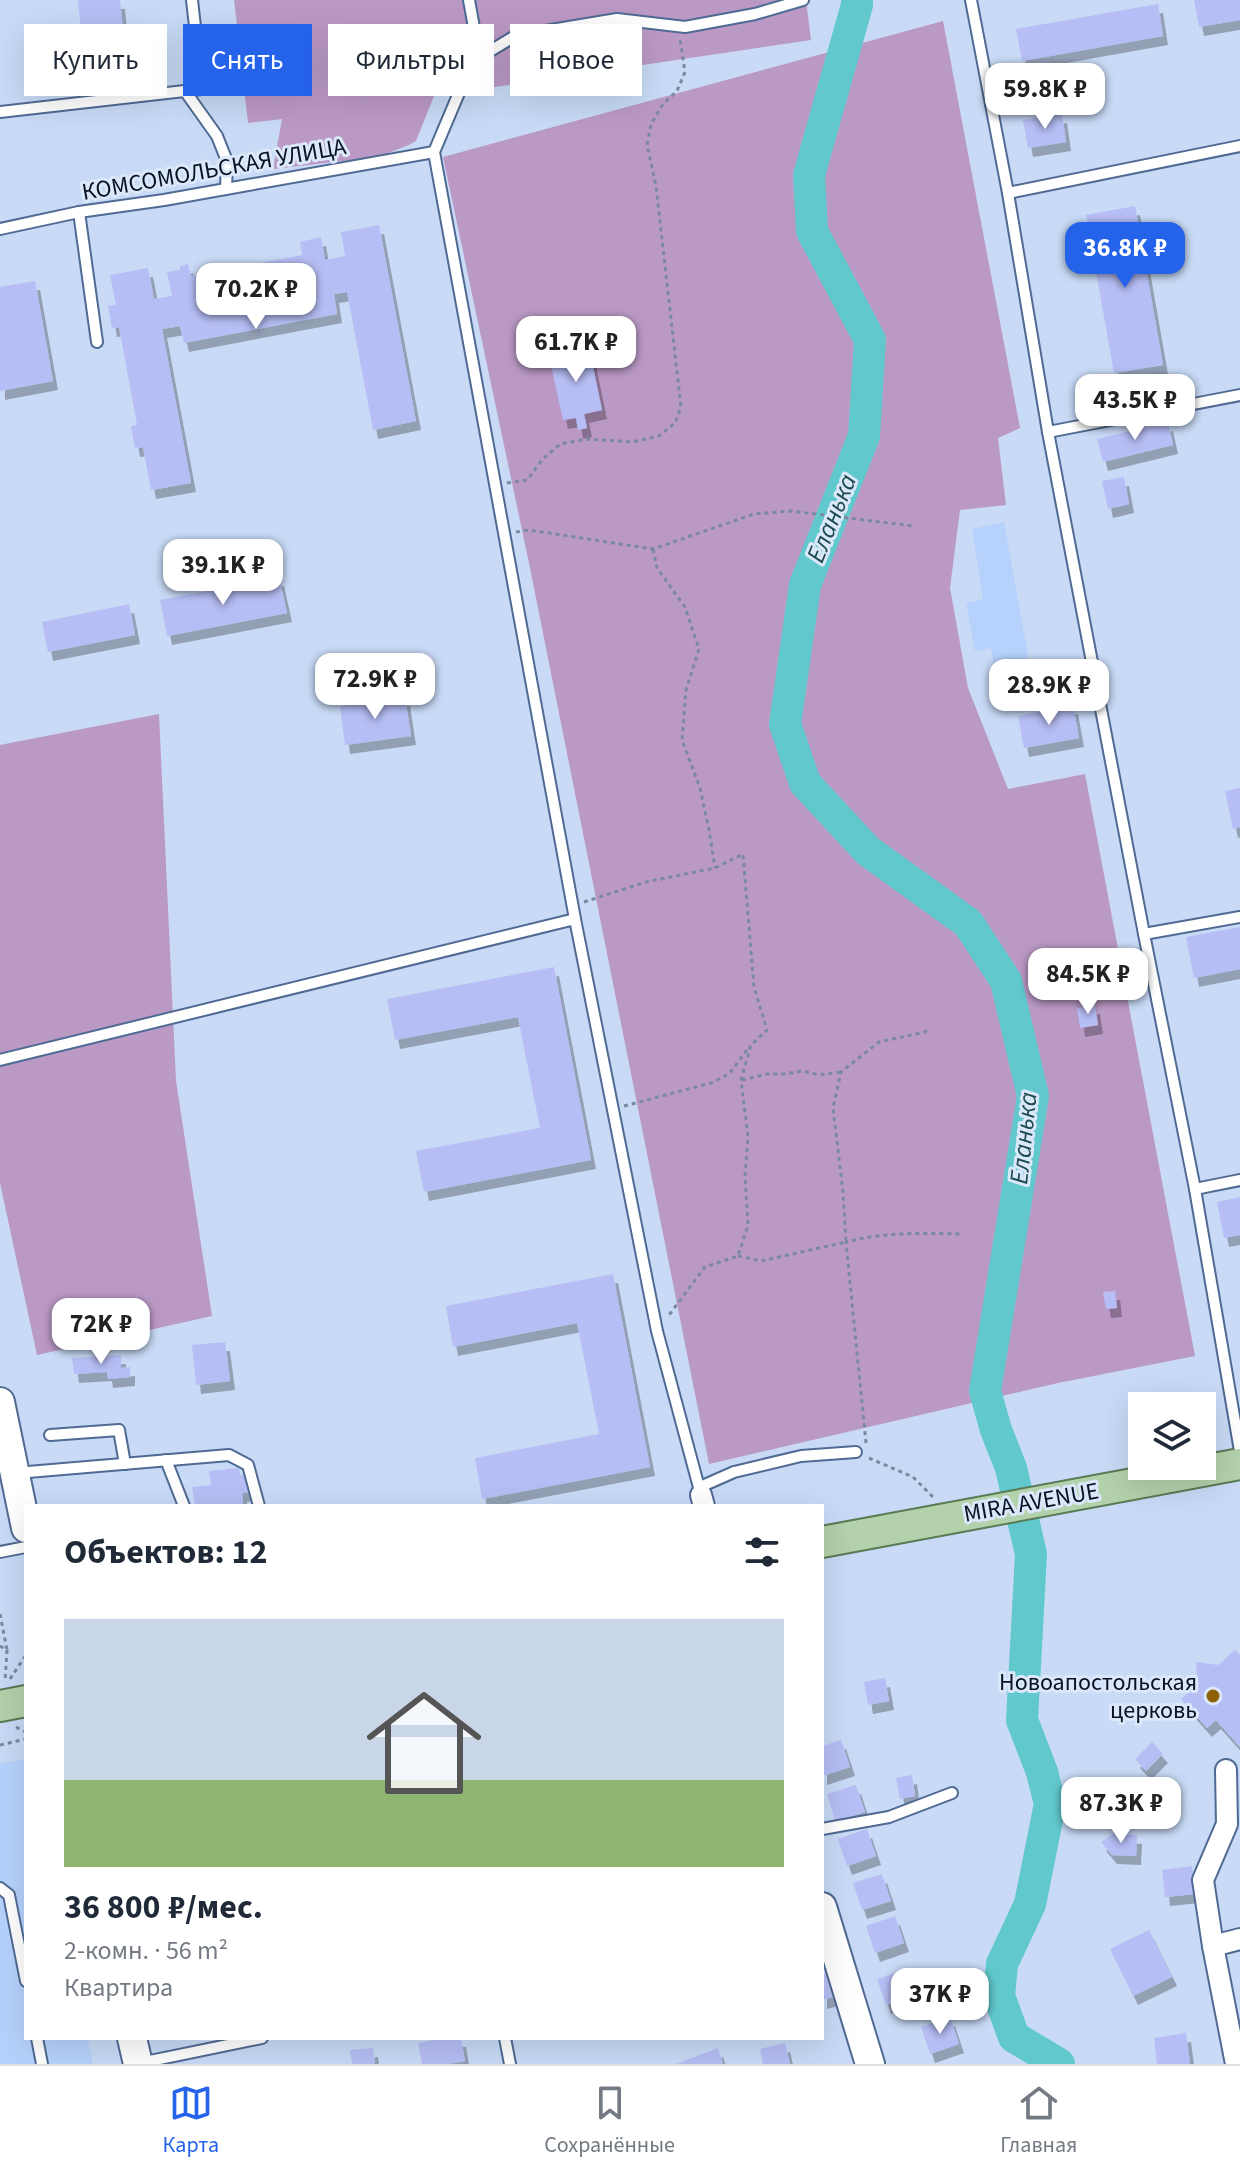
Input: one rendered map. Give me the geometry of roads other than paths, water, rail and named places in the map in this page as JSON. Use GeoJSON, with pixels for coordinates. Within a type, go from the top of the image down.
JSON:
{"type":"FeatureCollection","features":[{"type":"Feature","properties":{"kind":"main road","name":"MIRA AVENUE"},"geometry":{"type":"LineString","coordinates":[[824,1542],[1240,1464]]}},
{"type":"Feature","properties":{"kind":"street"},"geometry":{"type":"LineString","coordinates":[[0,1402],[24,1519]]}},
{"type":"Feature","properties":{"kind":"street"},"geometry":{"type":"LineString","coordinates":[[1226,1770],[1227,1824],[1203,1880],[1236,2064]]}},
{"type":"Feature","properties":{"kind":"street"},"geometry":{"type":"LineString","coordinates":[[824,1914],[870,2064]]}},
{"type":"Feature","properties":{"kind":"street"},"geometry":{"type":"LineString","coordinates":[[1213,1946],[1240,1939]]}},
{"type":"Feature","properties":{"kind":"street"},"geometry":{"type":"LineString","coordinates":[[132,2040],[138,2064]]}},
{"type":"Feature","properties":{"kind":"lane"},"geometry":{"type":"LineString","coordinates":[[192,0],[195,24]]}},
{"type":"Feature","properties":{"kind":"lane"},"geometry":{"type":"LineString","coordinates":[[469,0],[473,24]]}},
{"type":"Feature","properties":{"kind":"lane"},"geometry":{"type":"LineString","coordinates":[[494,49],[515,36],[617,19],[685,27],[755,14],[803,0]]}},
{"type":"Feature","properties":{"kind":"lane"},"geometry":{"type":"LineString","coordinates":[[971,0],[1008,193],[1048,432],[1195,1189],[1240,1451]]}},
{"type":"Feature","properties":{"kind":"lane"},"geometry":{"type":"LineString","coordinates":[[0,112],[183,91]]}},
{"type":"Feature","properties":{"kind":"lane"},"geometry":{"type":"LineString","coordinates":[[189,96],[217,136],[227,161],[226,189]]}},
{"type":"Feature","properties":{"kind":"lane"},"geometry":{"type":"LineString","coordinates":[[458,96],[434,152],[575,919],[657,1331],[701,1496],[734,1472],[801,1456],[856,1452]]}},
{"type":"Feature","properties":{"kind":"lane"},"geometry":{"type":"LineString","coordinates":[[1008,193],[1240,146]]}},
{"type":"Feature","properties":{"kind":"lane","name":"КОМСОМОЛЬСКАЯ УЛИЦА"},"geometry":{"type":"LineString","coordinates":[[0,229],[79,212],[434,152]]}},
{"type":"Feature","properties":{"kind":"lane"},"geometry":{"type":"LineString","coordinates":[[79,212],[97,342]]}},
{"type":"Feature","properties":{"kind":"lane"},"geometry":{"type":"LineString","coordinates":[[1048,432],[1240,395]]}},
{"type":"Feature","properties":{"kind":"lane"},"geometry":{"type":"LineString","coordinates":[[1144,934],[1240,917]]}},
{"type":"Feature","properties":{"kind":"lane"},"geometry":{"type":"LineString","coordinates":[[0,1060],[575,919]]}},
{"type":"Feature","properties":{"kind":"lane"},"geometry":{"type":"LineString","coordinates":[[1195,1189],[1240,1180]]}},
{"type":"Feature","properties":{"kind":"lane"},"geometry":{"type":"LineString","coordinates":[[50,1435],[119,1430],[125,1464]]}},
{"type":"Feature","properties":{"kind":"lane"},"geometry":{"type":"LineString","coordinates":[[14,1473],[229,1455],[248,1465],[258,1504]]}},
{"type":"Feature","properties":{"kind":"lane"},"geometry":{"type":"LineString","coordinates":[[166,1460],[183,1504]]}},
{"type":"Feature","properties":{"kind":"lane"},"geometry":{"type":"LineString","coordinates":[[0,1552],[24,1547]]}},
{"type":"Feature","properties":{"kind":"lane"},"geometry":{"type":"LineString","coordinates":[[824,1829],[889,1817],[952,1793]]}},
{"type":"Feature","properties":{"kind":"lane"},"geometry":{"type":"LineString","coordinates":[[0,1888],[9,1895],[24,1971]]}},
{"type":"Feature","properties":{"kind":"lane"},"geometry":{"type":"LineString","coordinates":[[37,2040],[42,2064]]}},
{"type":"Feature","properties":{"kind":"lane"},"geometry":{"type":"LineString","coordinates":[[138,2064],[252,2040]]}},
{"type":"Feature","properties":{"kind":"lane"},"geometry":{"type":"LineString","coordinates":[[505,2040],[510,2064]]}},
{"type":"Feature","properties":{"kind":"waterway","name":"Еланька"},"geometry":{"type":"LineString","coordinates":[[857,0],[809,175],[812,231],[870,340],[864,436],[805,585],[785,724],[805,783],[868,851],[968,923],[1006,981],[1033,1096],[985,1391],[1011,1468],[1031,1554],[1022,1720],[1042,1772],[1050,1804],[1030,1904],[1002,1964],[999,1996],[1014,2037],[1059,2064]]}},
{"type":"Feature","properties":{"kind":"place","name":"Новоапостольская церковь"},"geometry":{"type":"Point","coordinates":[1213,1696]}}]}
